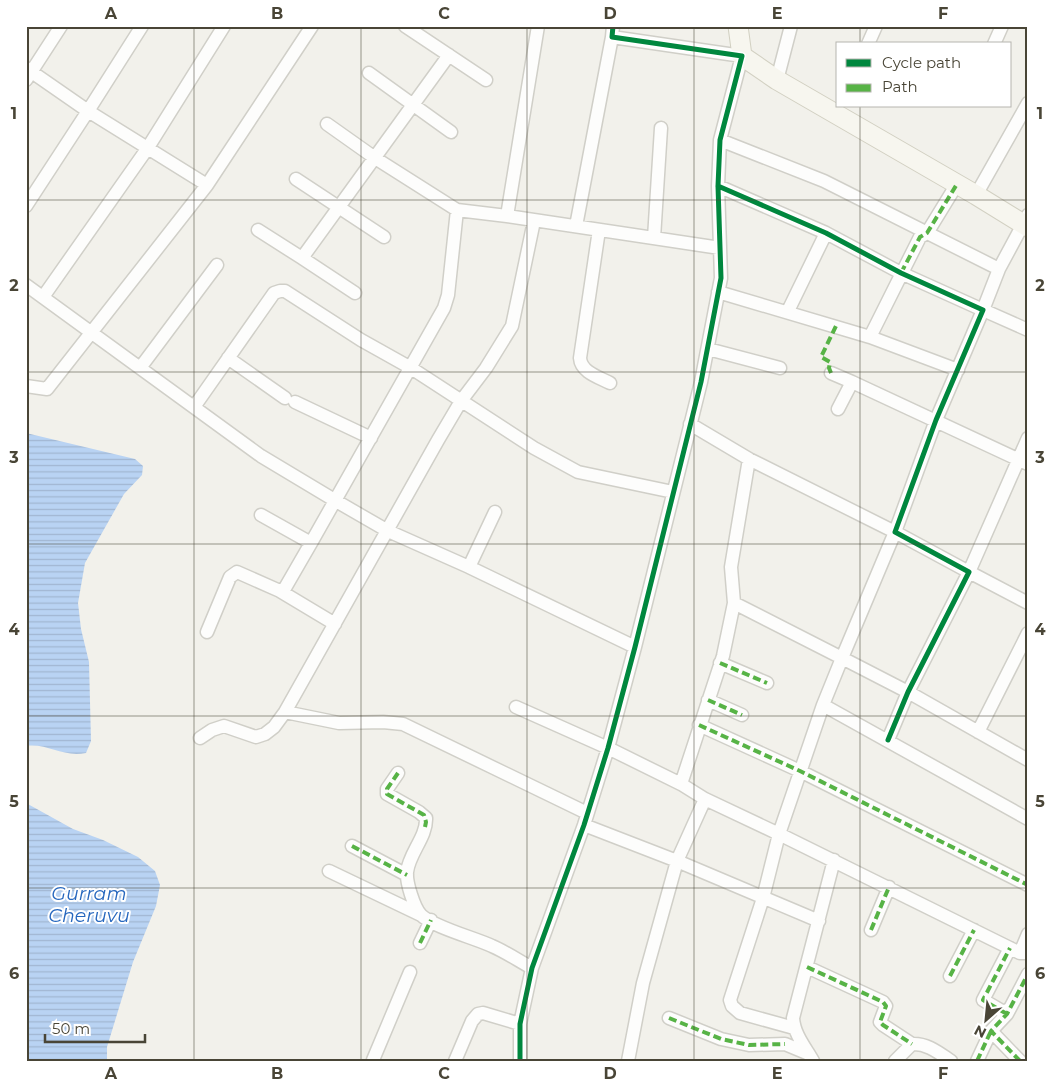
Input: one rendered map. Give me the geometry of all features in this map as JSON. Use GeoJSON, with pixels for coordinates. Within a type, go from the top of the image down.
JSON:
{"type":"FeatureCollection","features":[{"type":"Feature","properties":{"kind":"street"},"geometry":{"type":"LineString","coordinates":[[61,26],[28,73],[207,185]]}},
{"type":"Feature","properties":{"kind":"street"},"geometry":{"type":"LineString","coordinates":[[26,206],[142,26]]}},
{"type":"Feature","properties":{"kind":"street"},"geometry":{"type":"LineString","coordinates":[[43,297],[147,149],[224,26]]}},
{"type":"Feature","properties":{"kind":"street"},"geometry":{"type":"LineString","coordinates":[[26,386],[47,389],[92,333],[207,185],[312,26]]}},
{"type":"Feature","properties":{"kind":"street"},"geometry":{"type":"LineString","coordinates":[[406,26],[486,80]]}},
{"type":"Feature","properties":{"kind":"street"},"geometry":{"type":"LineString","coordinates":[[506,216],[538,26]]}},
{"type":"Feature","properties":{"kind":"street"},"geometry":{"type":"LineString","coordinates":[[520,1061],[520,1024],[532,968],[608,748],[635,647],[708,349],[721,278],[718,186],[720,140],[742,56],[738,26]]}},
{"type":"Feature","properties":{"kind":"street"},"geometry":{"type":"LineString","coordinates":[[777,80],[791,26]]}},
{"type":"Feature","properties":{"kind":"street"},"geometry":{"type":"LineString","coordinates":[[869,42],[876,26]]}},
{"type":"Feature","properties":{"kind":"street"},"geometry":{"type":"LineString","coordinates":[[995,42],[1002,26]]}},
{"type":"Feature","properties":{"kind":"street"},"geometry":{"type":"LineString","coordinates":[[576,226],[612,32],[742,56],[777,80],[836,108]]}},
{"type":"Feature","properties":{"kind":"street"},"geometry":{"type":"LineString","coordinates":[[302,258],[449,55]]}},
{"type":"Feature","properties":{"kind":"street"},"geometry":{"type":"LineString","coordinates":[[369,73],[451,132]]}},
{"type":"Feature","properties":{"kind":"street"},"geometry":{"type":"LineString","coordinates":[[976,195],[1028,103]]}},
{"type":"Feature","properties":{"kind":"street"},"geometry":{"type":"LineString","coordinates":[[794,1028],[740,1012],[732,1006],[730,1000],[763,898],[779,834],[823,705],[895,532],[936,420],[999,269],[1026,222],[957,184],[847,113]]}},
{"type":"Feature","properties":{"kind":"street"},"geometry":{"type":"LineString","coordinates":[[327,124],[375,158],[457,210],[720,248]]}},
{"type":"Feature","properties":{"kind":"street"},"geometry":{"type":"LineString","coordinates":[[654,238],[661,128]]}},
{"type":"Feature","properties":{"kind":"street"},"geometry":{"type":"LineString","coordinates":[[720,140],[824,181],[999,269]]}},
{"type":"Feature","properties":{"kind":"street"},"geometry":{"type":"LineString","coordinates":[[296,179],[384,238]]}},
{"type":"Feature","properties":{"kind":"street"},"geometry":{"type":"LineString","coordinates":[[870,337],[920,237],[927,233],[957,184]]}},
{"type":"Feature","properties":{"kind":"street"},"geometry":{"type":"LineString","coordinates":[[718,186],[826,233],[901,273],[1028,330]]}},
{"type":"Feature","properties":{"kind":"street"},"geometry":{"type":"LineString","coordinates":[[280,591],[285,588],[312,543],[444,308],[448,294],[457,210]]}},
{"type":"Feature","properties":{"kind":"street"},"geometry":{"type":"LineString","coordinates":[[200,738],[212,730],[224,726],[256,737],[265,734],[274,727],[285,712],[461,401],[486,368],[512,326],[534,221]]}},
{"type":"Feature","properties":{"kind":"street"},"geometry":{"type":"LineString","coordinates":[[258,230],[354,293]]}},
{"type":"Feature","properties":{"kind":"street"},"geometry":{"type":"LineString","coordinates":[[600,230],[580,365],[584,370],[610,384]]}},
{"type":"Feature","properties":{"kind":"street"},"geometry":{"type":"LineString","coordinates":[[788,311],[826,233]]}},
{"type":"Feature","properties":{"kind":"street"},"geometry":{"type":"LineString","coordinates":[[140,368],[217,264]]}},
{"type":"Feature","properties":{"kind":"street"},"geometry":{"type":"LineString","coordinates":[[26,285],[261,456],[336,501],[388,530],[635,647]]}},
{"type":"Feature","properties":{"kind":"street"},"geometry":{"type":"LineString","coordinates":[[194,407],[274,293],[284,291],[361,340],[411,368],[534,448],[578,472],[673,492]]}},
{"type":"Feature","properties":{"kind":"street"},"geometry":{"type":"LineString","coordinates":[[718,292],[788,311],[870,337],[958,370]]}},
{"type":"Feature","properties":{"kind":"street"},"geometry":{"type":"LineString","coordinates":[[708,349],[780,368]]}},
{"type":"Feature","properties":{"kind":"street"},"geometry":{"type":"LineString","coordinates":[[228,358],[290,400],[371,438]]}},
{"type":"Feature","properties":{"kind":"street"},"geometry":{"type":"LineString","coordinates":[[831,373],[1023,461]]}},
{"type":"Feature","properties":{"kind":"street"},"geometry":{"type":"LineString","coordinates":[[838,409],[852,382]]}},
{"type":"Feature","properties":{"kind":"street"},"geometry":{"type":"LineString","coordinates":[[690,424],[749,459],[895,532],[1028,603]]}},
{"type":"Feature","properties":{"kind":"street"},"geometry":{"type":"LineString","coordinates":[[888,740],[908,692],[1023,461],[1028,438]]}},
{"type":"Feature","properties":{"kind":"street"},"geometry":{"type":"LineString","coordinates":[[681,784],[720,663],[734,604],[731,567],[749,459]]}},
{"type":"Feature","properties":{"kind":"street"},"geometry":{"type":"LineString","coordinates":[[468,567],[495,512]]}},
{"type":"Feature","properties":{"kind":"street"},"geometry":{"type":"LineString","coordinates":[[261,515],[312,543]]}},
{"type":"Feature","properties":{"kind":"street"},"geometry":{"type":"LineString","coordinates":[[207,632],[230,577],[237,572],[280,591],[335,624]]}},
{"type":"Feature","properties":{"kind":"street"},"geometry":{"type":"LineString","coordinates":[[734,604],[908,692],[1028,760]]}},
{"type":"Feature","properties":{"kind":"street"},"geometry":{"type":"LineString","coordinates":[[978,732],[1028,633]]}},
{"type":"Feature","properties":{"kind":"street"},"geometry":{"type":"LineString","coordinates":[[720,663],[767,683]]}},
{"type":"Feature","properties":{"kind":"street"},"geometry":{"type":"LineString","coordinates":[[708,700],[742,715]]}},
{"type":"Feature","properties":{"kind":"street"},"geometry":{"type":"LineString","coordinates":[[823,705],[1028,819]]}},
{"type":"Feature","properties":{"kind":"street"},"geometry":{"type":"LineString","coordinates":[[516,707],[608,748],[681,784],[705,799],[1019,951]]}},
{"type":"Feature","properties":{"kind":"street"},"geometry":{"type":"LineString","coordinates":[[285,712],[339,723],[383,722],[402,724],[585,819],[677,861],[819,921]]}},
{"type":"Feature","properties":{"kind":"street"},"geometry":{"type":"LineString","coordinates":[[699,725],[800,771],[1028,885]]}},
{"type":"Feature","properties":{"kind":"street"},"geometry":{"type":"LineString","coordinates":[[398,773],[386,792],[387,794],[426,818],[425,827],[408,864],[407,874],[413,902],[426,918]]}},
{"type":"Feature","properties":{"kind":"street"},"geometry":{"type":"LineString","coordinates":[[628,1061],[643,983],[677,861],[705,799]]}},
{"type":"Feature","properties":{"kind":"street"},"geometry":{"type":"LineString","coordinates":[[352,846],[407,874]]}},
{"type":"Feature","properties":{"kind":"street"},"geometry":{"type":"LineString","coordinates":[[811,1057],[794,1028],[793,1018],[834,860]]}},
{"type":"Feature","properties":{"kind":"street"},"geometry":{"type":"LineString","coordinates":[[329,871],[426,918],[492,946],[532,968]]}},
{"type":"Feature","properties":{"kind":"street"},"geometry":{"type":"LineString","coordinates":[[871,930],[889,887]]}},
{"type":"Feature","properties":{"kind":"street"},"geometry":{"type":"LineString","coordinates":[[420,943],[426,918]]}},
{"type":"Feature","properties":{"kind":"street"},"geometry":{"type":"LineString","coordinates":[[950,976],[974,930]]}},
{"type":"Feature","properties":{"kind":"street"},"geometry":{"type":"LineString","coordinates":[[1007,1014],[983,1000],[1019,951],[1028,934]]}},
{"type":"Feature","properties":{"kind":"street"},"geometry":{"type":"LineString","coordinates":[[807,967],[883,1002],[886,1009],[880,1022],[912,1044]]}},
{"type":"Feature","properties":{"kind":"street"},"geometry":{"type":"LineString","coordinates":[[373,1061],[410,972]]}},
{"type":"Feature","properties":{"kind":"street"},"geometry":{"type":"LineString","coordinates":[[977,1061],[991,1031],[1007,1014],[1028,974]]}},
{"type":"Feature","properties":{"kind":"street"},"geometry":{"type":"LineString","coordinates":[[455,1061],[472,1021],[478,1014],[520,1024]]}},
{"type":"Feature","properties":{"kind":"street"},"geometry":{"type":"LineString","coordinates":[[669,1018],[721,1039],[749,1045],[785,1044],[811,1057]]}},
{"type":"Feature","properties":{"kind":"street"},"geometry":{"type":"LineString","coordinates":[[991,1031],[1020,1061]]}},
{"type":"Feature","properties":{"kind":"street"},"geometry":{"type":"LineString","coordinates":[[895,1061],[912,1044],[919,1043],[926,1045],[951,1061]]}},
{"type":"Feature","properties":{"kind":"water"},"geometry":{"type":"Polygon","coordinates":[[[26,433],[135,459],[143,466],[142,475],[124,494],[85,563],[78,603],[81,629],[89,662],[91,741],[86,753],[70,754],[41,747],[26,746],[26,433]]]}},
{"type":"Feature","properties":{"kind":"water","name":"Gurram Cheruvu"},"geometry":{"type":"Polygon","coordinates":[[[26,803],[73,829],[103,840],[138,857],[155,871],[160,885],[156,906],[133,962],[107,1047],[107,1061],[26,1061],[26,803]]]}},
{"type":"Feature","properties":{"kind":"marked path"},"geometry":{"type":"LineString","coordinates":[[901,273],[920,237],[927,233],[957,184]]}},
{"type":"Feature","properties":{"kind":"marked path"},"geometry":{"type":"LineString","coordinates":[[831,373],[829,368],[830,362],[821,357],[836,326]]}},
{"type":"Feature","properties":{"kind":"marked path"},"geometry":{"type":"LineString","coordinates":[[720,663],[767,683]]}},
{"type":"Feature","properties":{"kind":"marked path"},"geometry":{"type":"LineString","coordinates":[[708,700],[742,715]]}},
{"type":"Feature","properties":{"kind":"marked path"},"geometry":{"type":"LineString","coordinates":[[699,725],[800,771],[1028,885]]}},
{"type":"Feature","properties":{"kind":"marked path"},"geometry":{"type":"LineString","coordinates":[[398,773],[387,789],[387,794],[424,815],[425,827]]}},
{"type":"Feature","properties":{"kind":"marked path"},"geometry":{"type":"LineString","coordinates":[[352,846],[407,875]]}},
{"type":"Feature","properties":{"kind":"marked path"},"geometry":{"type":"LineString","coordinates":[[871,930],[889,887]]}},
{"type":"Feature","properties":{"kind":"marked path"},"geometry":{"type":"LineString","coordinates":[[420,943],[431,920]]}},
{"type":"Feature","properties":{"kind":"marked path"},"geometry":{"type":"LineString","coordinates":[[950,976],[974,930]]}},
{"type":"Feature","properties":{"kind":"marked path"},"geometry":{"type":"LineString","coordinates":[[1007,1014],[983,1000],[1010,948]]}},
{"type":"Feature","properties":{"kind":"marked path"},"geometry":{"type":"LineString","coordinates":[[807,967],[883,1002],[886,1006],[880,1022],[912,1044]]}},
{"type":"Feature","properties":{"kind":"marked path"},"geometry":{"type":"LineString","coordinates":[[1020,1061],[991,1031],[1007,1014],[1028,974]]}},
{"type":"Feature","properties":{"kind":"marked path"},"geometry":{"type":"LineString","coordinates":[[669,1018],[721,1039],[749,1045],[785,1044]]}},
{"type":"Feature","properties":{"kind":"marked path"},"geometry":{"type":"LineString","coordinates":[[977,1061],[991,1031]]}},
{"type":"Feature","properties":{"kind":"cycle path"},"geometry":{"type":"LineString","coordinates":[[520,1061],[520,1024],[532,968],[584,825],[608,748],[701,382],[721,278],[718,186],[720,140],[742,56],[612,37],[613,26]]}},
{"type":"Feature","properties":{"kind":"cycle path"},"geometry":{"type":"LineString","coordinates":[[718,186],[826,233],[901,273],[983,310],[936,420],[895,532],[969,572],[908,692],[888,740]]}}]}
